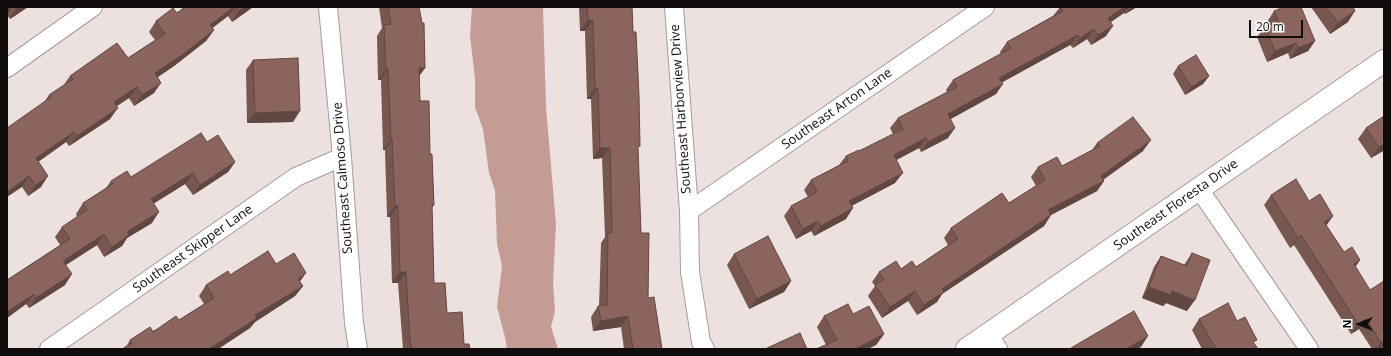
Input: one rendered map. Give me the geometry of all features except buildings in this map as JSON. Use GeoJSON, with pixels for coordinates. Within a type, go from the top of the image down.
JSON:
{"type":"FeatureCollection","features":[{"type":"Feature","properties":{"kind":"street"},"geometry":{"type":"LineString","coordinates":[[7,68],[93,7]]}},
{"type":"Feature","properties":{"kind":"street","name":"Southeast Calmoso Drive"},"geometry":{"type":"LineString","coordinates":[[328,7],[342,158],[354,323],[358,349]]}},
{"type":"Feature","properties":{"kind":"street","name":"Southeast Harborview Drive"},"geometry":{"type":"LineString","coordinates":[[674,7],[689,211],[690,272],[701,342],[705,349]]}},
{"type":"Feature","properties":{"kind":"street","name":"Southeast Arton Lane"},"geometry":{"type":"LineString","coordinates":[[689,211],[985,7]]}},
{"type":"Feature","properties":{"kind":"street","name":"Southeast Floresta Drive"},"geometry":{"type":"LineString","coordinates":[[967,349],[993,342],[1199,189],[1384,61]]}},
{"type":"Feature","properties":{"kind":"street","name":"Southeast Skipper Lane"},"geometry":{"type":"LineString","coordinates":[[49,349],[296,177],[342,158]]}},
{"type":"Feature","properties":{"kind":"street"},"geometry":{"type":"LineString","coordinates":[[1199,189],[1309,349]]}},
{"type":"Feature","properties":{"kind":"shaded area"},"geometry":{"type":"Polygon","coordinates":[[[472,7],[543,7],[546,107],[556,224],[553,282],[555,311],[551,327],[558,349],[507,349],[497,307],[502,266],[497,244],[495,190],[489,173],[483,129],[475,107],[475,79],[470,36],[472,7]]]}}]}
